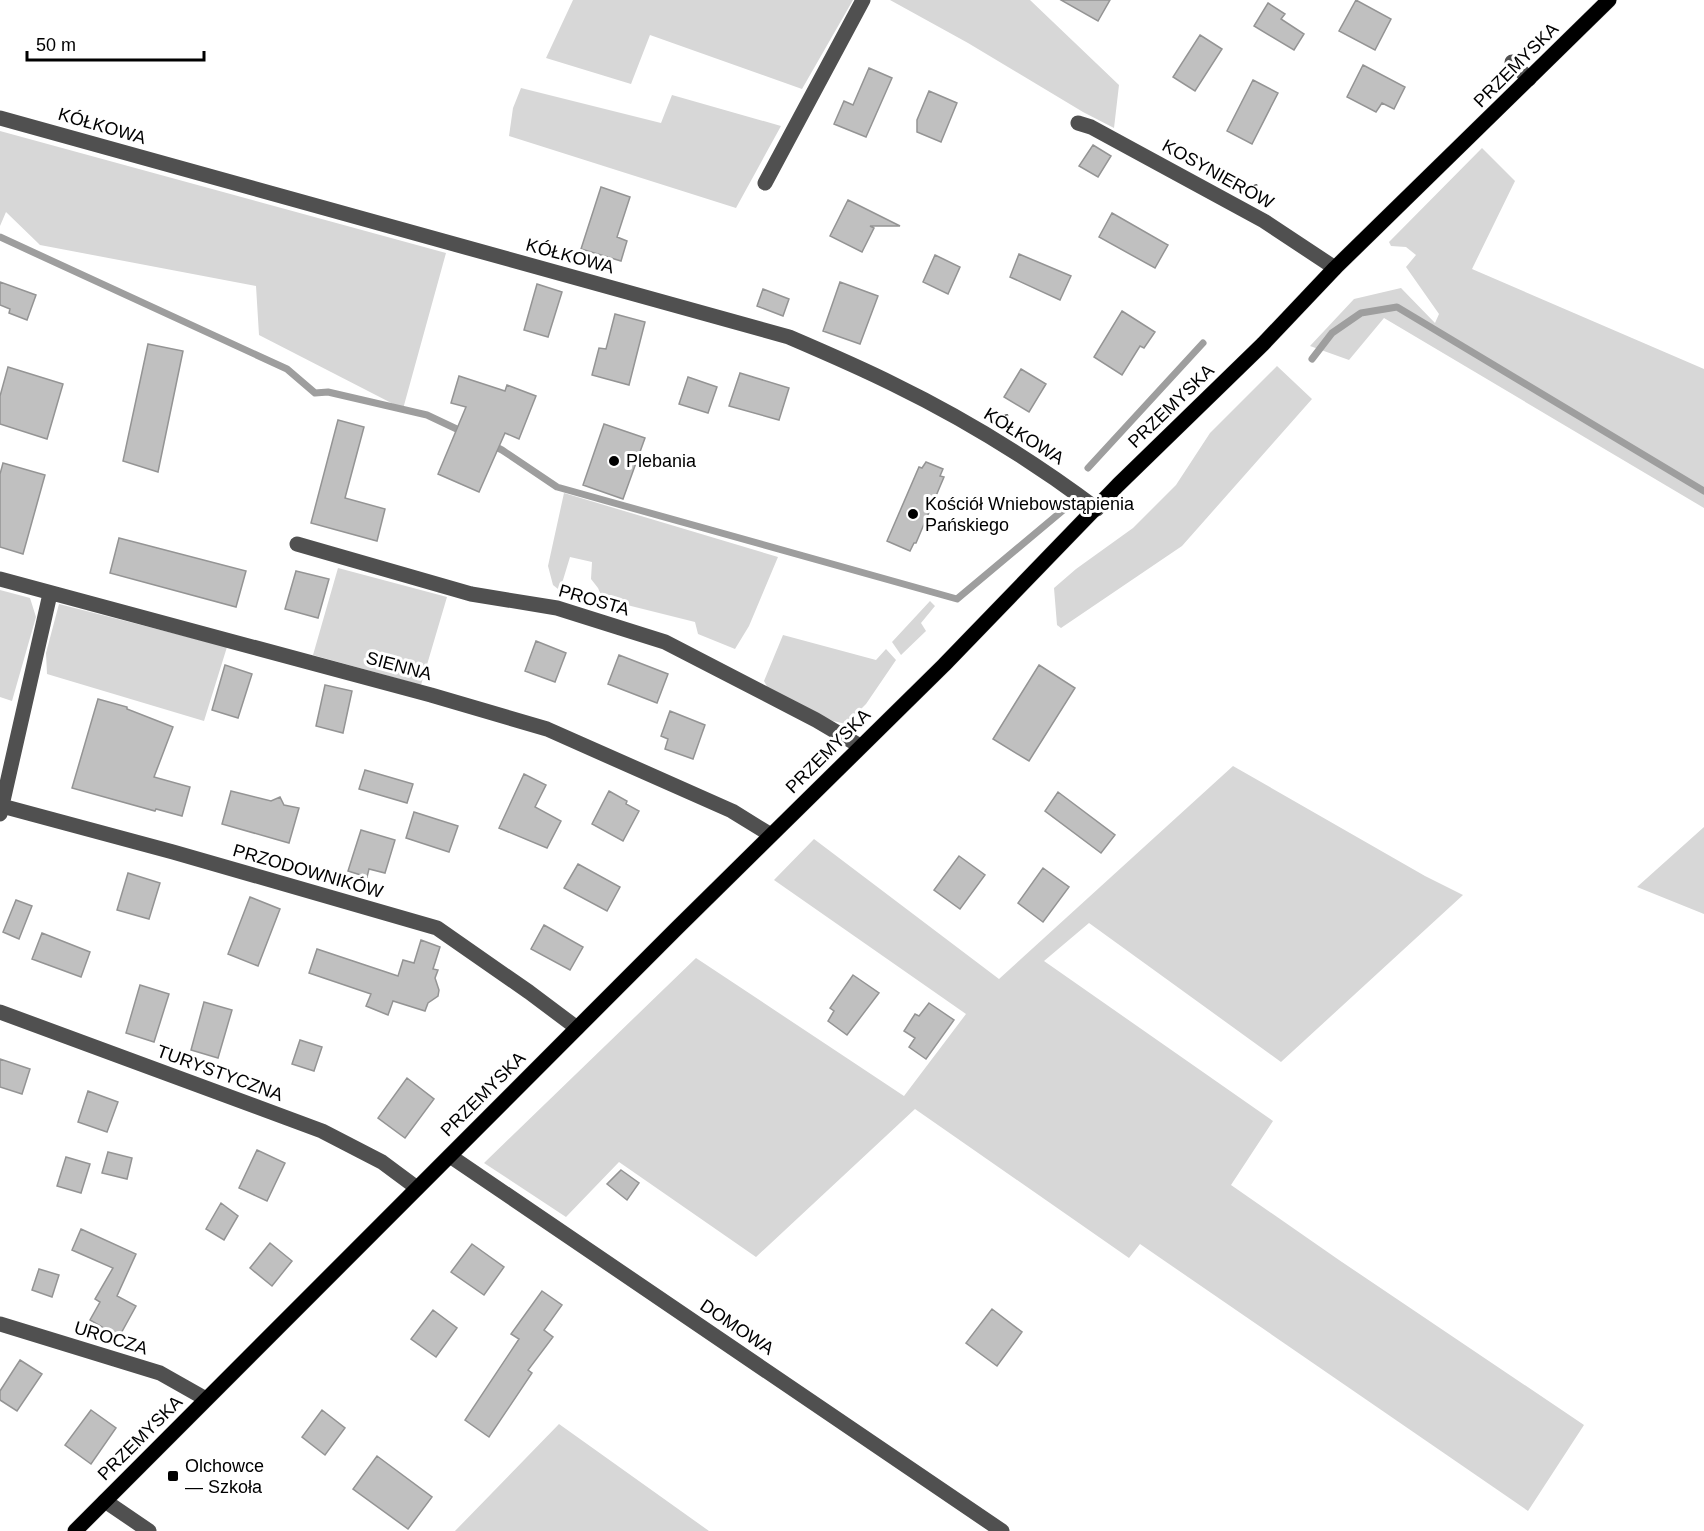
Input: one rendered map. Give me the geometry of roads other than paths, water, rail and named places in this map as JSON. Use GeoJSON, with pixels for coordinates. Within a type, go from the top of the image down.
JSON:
{"type":"FeatureCollection","features":[{"type":"Feature","properties":{"kind":"main road","name":"PRZEMYSKA"},"geometry":{"type":"LineString","coordinates":[[75,1531],[577,1028],[944,665],[1118,485],[1263,344],[1335,267],[1609,0]]}},
{"type":"Feature","properties":{"kind":"street"},"geometry":{"type":"LineString","coordinates":[[765,183],[863,0]]}},
{"type":"Feature","properties":{"kind":"street"},"geometry":{"type":"LineString","coordinates":[[1512,62],[1529,79]]}},
{"type":"Feature","properties":{"kind":"street","name":"KÓŁKOWA"},"geometry":{"type":"LineString","coordinates":[[0,118],[789,336],[895,384],[986,434],[1047,473],[1097,509]]}},
{"type":"Feature","properties":{"kind":"street","name":"KOSYNIERÓW"},"geometry":{"type":"LineString","coordinates":[[1078,123],[1091,127],[1254,215],[1335,267]]}},
{"type":"Feature","properties":{"kind":"street","name":"PROSTA"},"geometry":{"type":"LineString","coordinates":[[297,544],[471,594],[557,608],[665,642],[807,715],[860,746]]}},
{"type":"Feature","properties":{"kind":"street","name":"SIENNA"},"geometry":{"type":"LineString","coordinates":[[0,579],[431,694],[547,729],[732,812],[771,835]]}},
{"type":"Feature","properties":{"kind":"street"},"geometry":{"type":"LineString","coordinates":[[1,810],[4,780],[50,594]]}},
{"type":"Feature","properties":{"kind":"street","name":"PRZODOWNIKÓW"},"geometry":{"type":"LineString","coordinates":[[1,810],[173,852],[437,928],[492,965],[577,1028]]}},
{"type":"Feature","properties":{"kind":"street","name":"TURYSTYCZNA"},"geometry":{"type":"LineString","coordinates":[[0,1012],[322,1131],[382,1162],[417,1188]]}},
{"type":"Feature","properties":{"kind":"street","name":"DOMOWA"},"geometry":{"type":"LineString","coordinates":[[450,1156],[1002,1531]]}},
{"type":"Feature","properties":{"kind":"street","name":"UROCZA"},"geometry":{"type":"LineString","coordinates":[[0,1324],[160,1373],[206,1399]]}},
{"type":"Feature","properties":{"kind":"street"},"geometry":{"type":"LineString","coordinates":[[105,1501],[148,1531]]}},
{"type":"Feature","properties":{"kind":"waterway"},"geometry":{"type":"LineString","coordinates":[[0,237],[287,369],[315,393],[328,392],[427,415],[463,432]]}},
{"type":"Feature","properties":{"kind":"waterway"},"geometry":{"type":"LineString","coordinates":[[1312,359],[1332,333],[1361,313],[1397,307],[1704,491]]}},
{"type":"Feature","properties":{"kind":"waterway"},"geometry":{"type":"LineString","coordinates":[[1088,468],[1203,343]]}},
{"type":"Feature","properties":{"kind":"waterway"},"geometry":{"type":"LineString","coordinates":[[492,445],[557,487],[957,599],[1068,506]]}},
{"type":"Feature","properties":{"kind":"place","name":"Plebania"},"geometry":{"type":"Point","coordinates":[614,461]}},
{"type":"Feature","properties":{"kind":"place","name":"Kościół Wniebowstąpienia Pańskiego"},"geometry":{"type":"Point","coordinates":[913,514]}},
{"type":"Feature","properties":{"kind":"place","name":"Olchowce — Szkoła"},"geometry":{"type":"Point","coordinates":[173,1476]}}]}
